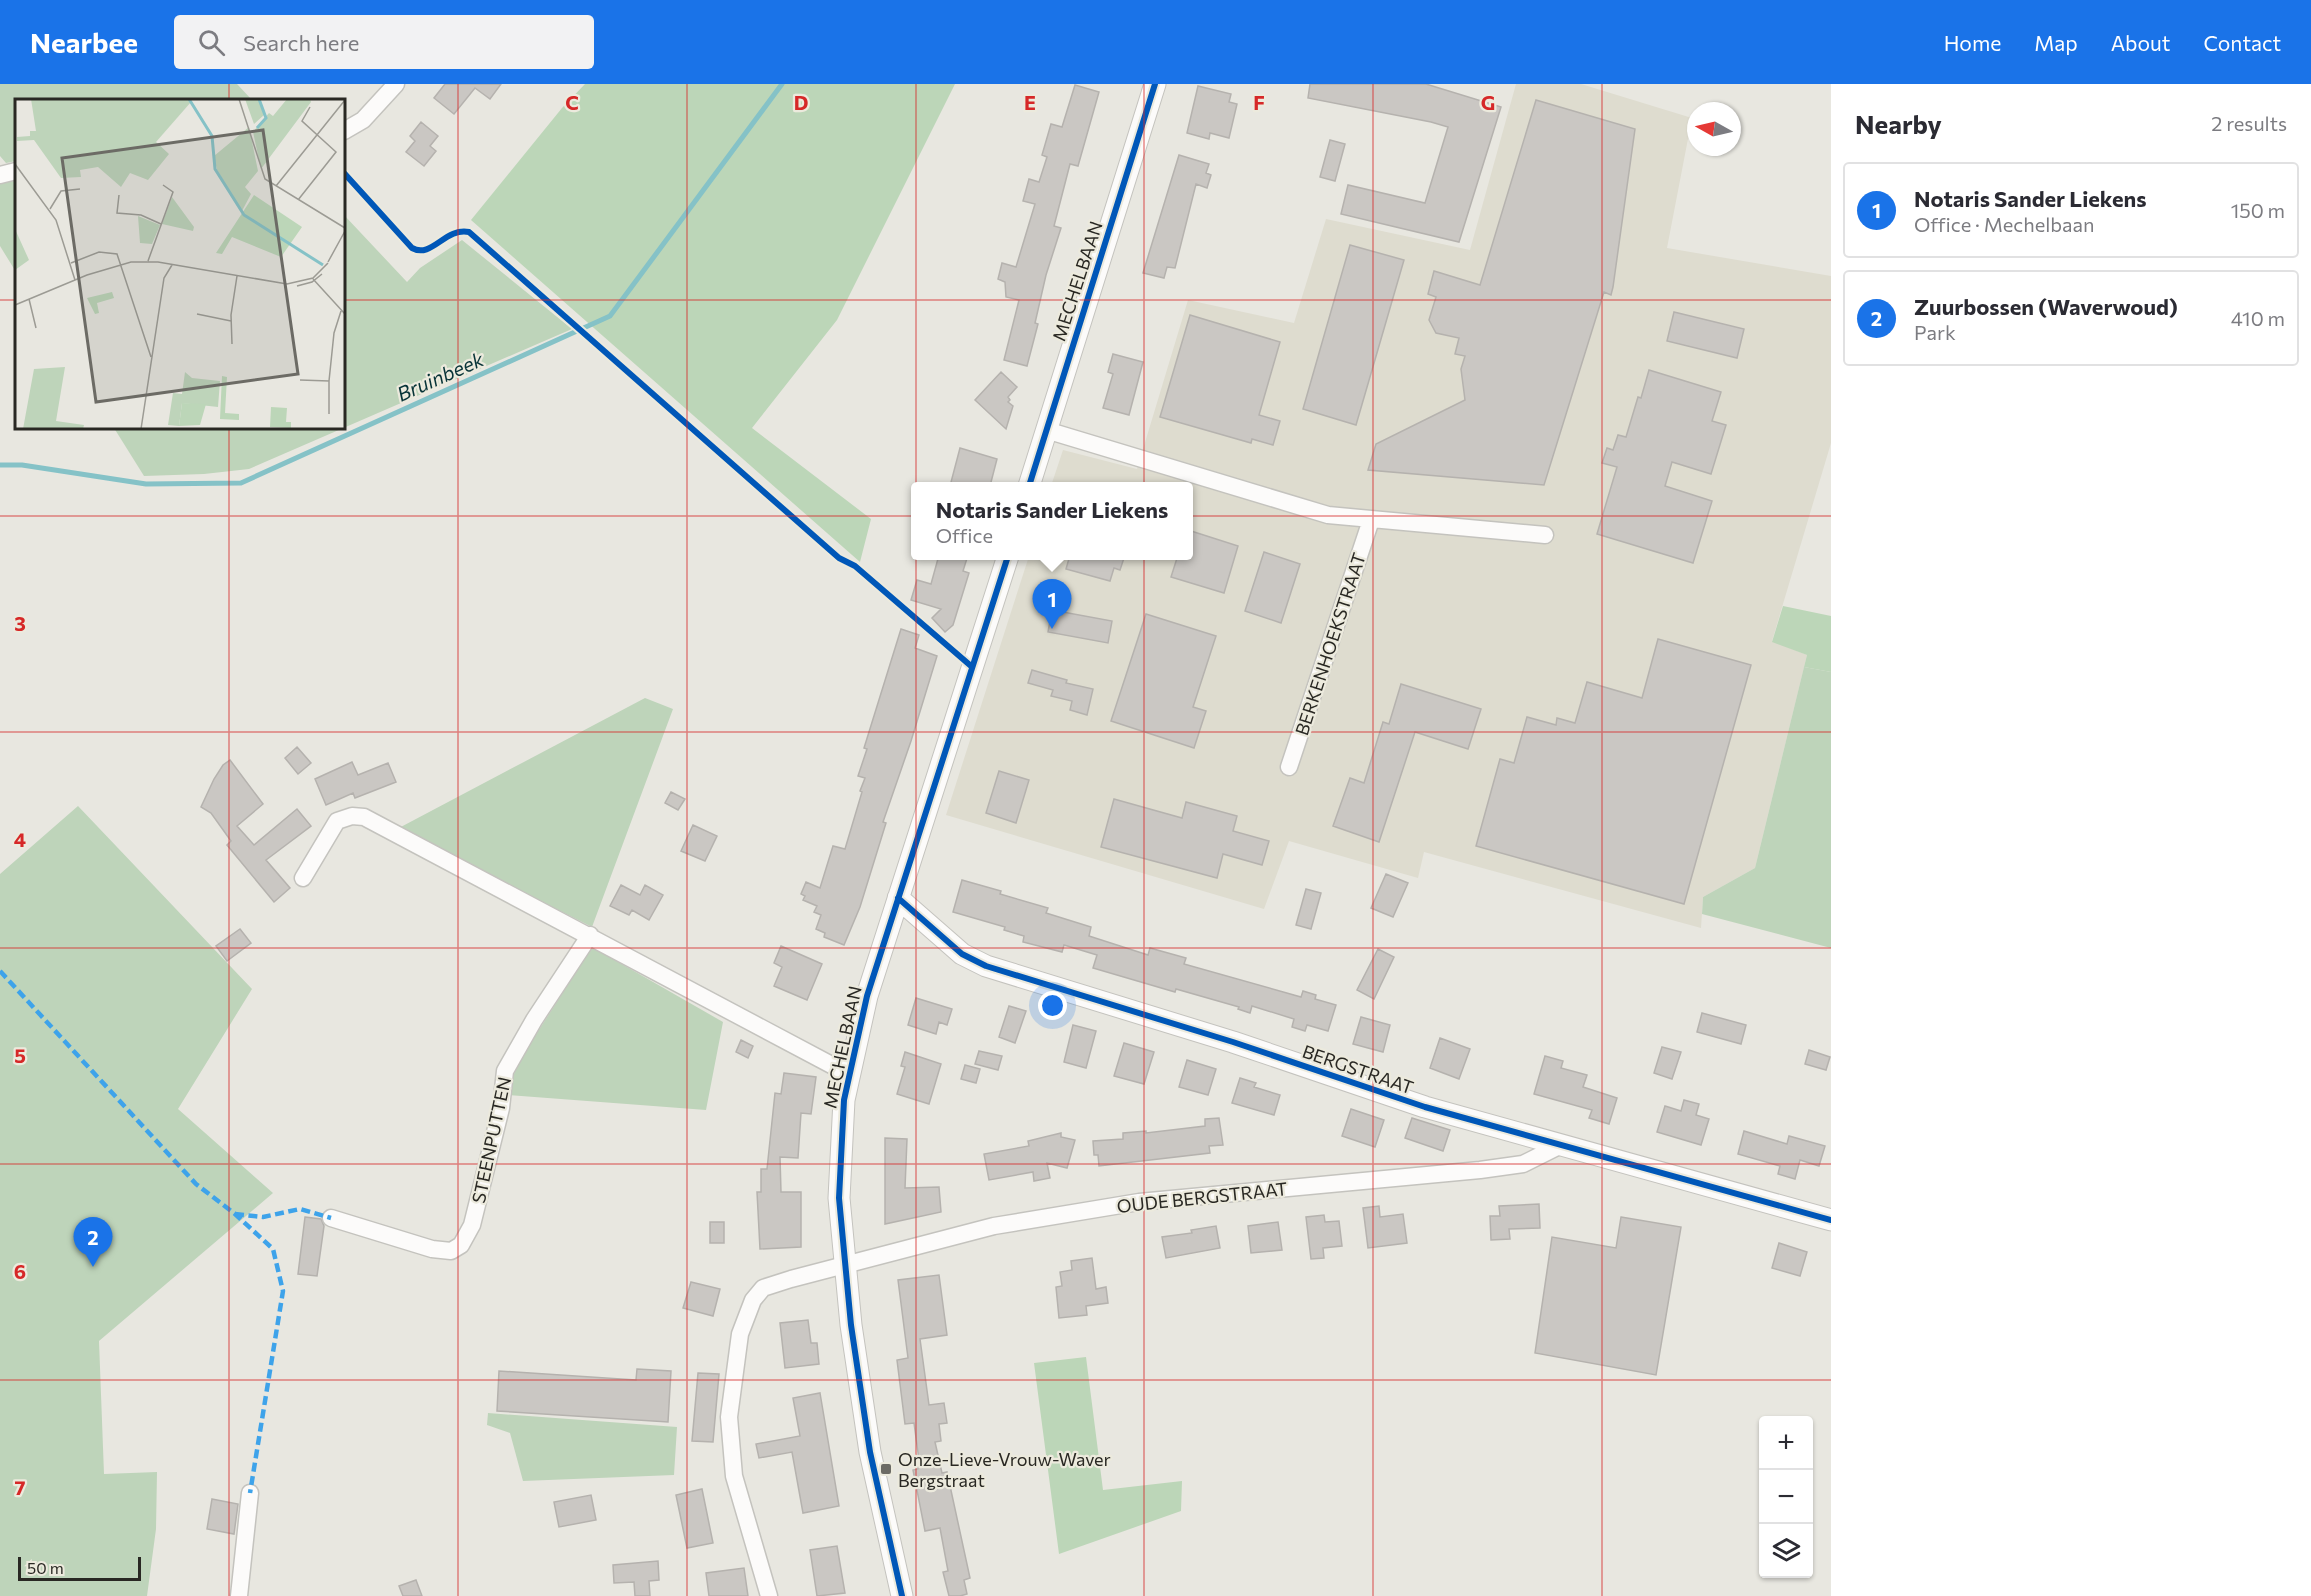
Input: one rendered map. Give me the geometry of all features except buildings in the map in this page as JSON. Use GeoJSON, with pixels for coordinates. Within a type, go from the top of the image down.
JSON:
{"type":"FeatureCollection","features":[{"type":"Feature","properties":{"kind":"street"},"geometry":{"type":"LineString","coordinates":[[345,130],[363,120],[396,84]]}},
{"type":"Feature","properties":{"kind":"street","name":"MECHELBAAN"},"geometry":{"type":"LineString","coordinates":[[1030,482],[1155,84]]}},
{"type":"Feature","properties":{"kind":"street"},"geometry":{"type":"LineString","coordinates":[[0,175],[15,171]]}},
{"type":"Feature","properties":{"kind":"street"},"geometry":{"type":"LineString","coordinates":[[1046,430],[1328,515],[1545,535]]}},
{"type":"Feature","properties":{"kind":"street","name":"BERKENHOEKSTRAAT"},"geometry":{"type":"LineString","coordinates":[[1289,767],[1371,520]]}},
{"type":"Feature","properties":{"kind":"street","name":"MECHELBAAN"},"geometry":{"type":"LineString","coordinates":[[902,1596],[870,1452],[859,1384],[845,1265],[839,1198],[844,1100],[867,996],[1006,560]]}},
{"type":"Feature","properties":{"kind":"street"},"geometry":{"type":"LineString","coordinates":[[303,878],[337,821],[352,816],[364,817],[477,879],[590,935],[839,1069],[849,1072]]}},
{"type":"Feature","properties":{"kind":"street","name":"BERGSTRAAT"},"geometry":{"type":"LineString","coordinates":[[898,898],[962,954],[986,966],[1233,1042],[1425,1107],[1831,1220]]}},
{"type":"Feature","properties":{"kind":"street","name":"STEENPUTTEN"},"geometry":{"type":"LineString","coordinates":[[331,1218],[432,1249],[451,1251],[461,1245],[472,1225],[501,1108],[505,1071],[534,1020],[590,935]]}},
{"type":"Feature","properties":{"kind":"street","name":"OUDE BERGSTRAAT"},"geometry":{"type":"LineString","coordinates":[[845,1265],[994,1227],[1128,1204],[1480,1170],[1523,1164],[1561,1145]]}},
{"type":"Feature","properties":{"kind":"street"},"geometry":{"type":"LineString","coordinates":[[768,1596],[734,1476],[729,1417],[740,1334],[753,1300],[763,1288],[845,1265]]}},
{"type":"Feature","properties":{"kind":"street"},"geometry":{"type":"LineString","coordinates":[[239,1596],[250,1493]]}},
{"type":"Feature","properties":{"kind":"shaded area"},"geometry":{"type":"Polygon","coordinates":[[[1516,84],[1581,84],[1687,116],[1687,144],[1667,248],[1831,276],[1831,443],[1772,641],[1807,655],[1755,868],[1703,897],[1701,928],[1424,852],[1418,878],[1289,841],[1264,909],[946,815],[1028,560],[1193,560],[1193,482],[1052,482],[1063,450],[1137,469],[1188,300],[1294,323],[1326,219],[1470,250],[1516,84]]]}},
{"type":"Feature","properties":{"kind":"green space"},"geometry":{"type":"Polygon","coordinates":[[[0,84],[237,84],[251,99],[15,99],[15,161],[6,163],[0,156],[0,84]]]}},
{"type":"Feature","properties":{"kind":"green space"},"geometry":{"type":"Polygon","coordinates":[[[585,84],[955,84],[837,320],[752,428],[871,519],[860,562],[471,220],[562,108],[585,84]]]}},
{"type":"Feature","properties":{"kind":"green space"},"geometry":{"type":"Polygon","coordinates":[[[15,176],[15,270],[0,246],[0,180],[15,176]]]}},
{"type":"Feature","properties":{"kind":"green space"},"geometry":{"type":"Polygon","coordinates":[[[345,216],[407,282],[420,268],[462,240],[572,329],[345,428],[345,216]]]}},
{"type":"Feature","properties":{"kind":"green space"},"geometry":{"type":"Polygon","coordinates":[[[115,429],[342,429],[249,469],[204,474],[144,476],[115,429]]]}},
{"type":"Feature","properties":{"kind":"green space"},"geometry":{"type":"Polygon","coordinates":[[[1783,606],[1831,616],[1831,672],[1804,667],[1807,655],[1772,642],[1783,606]]]}},
{"type":"Feature","properties":{"kind":"green space"},"geometry":{"type":"Polygon","coordinates":[[[1804,667],[1831,672],[1831,948],[1702,914],[1703,897],[1755,868],[1804,667]]]}},
{"type":"Feature","properties":{"kind":"green space"},"geometry":{"type":"Polygon","coordinates":[[[645,698],[673,709],[592,927],[397,829],[645,698]]]}},
{"type":"Feature","properties":{"kind":"green space"},"geometry":{"type":"Polygon","coordinates":[[[78,806],[252,989],[178,1109],[273,1193],[99,1341],[104,1474],[157,1472],[156,1529],[147,1596],[0,1596],[0,874],[78,806]]]}},
{"type":"Feature","properties":{"kind":"green space"},"geometry":{"type":"Polygon","coordinates":[[[592,947],[723,1022],[706,1110],[508,1095],[517,1064],[592,947]]]}},
{"type":"Feature","properties":{"kind":"green space"},"geometry":{"type":"Polygon","coordinates":[[[1086,1357],[1103,1490],[1182,1481],[1181,1511],[1059,1554],[1034,1363],[1086,1357]]]}},
{"type":"Feature","properties":{"kind":"green space"},"geometry":{"type":"Polygon","coordinates":[[[488,1413],[677,1427],[674,1475],[523,1481],[510,1433],[487,1425],[488,1413]]]}},
{"type":"Feature","properties":{"kind":"waterway","name":"Bruinbeek"},"geometry":{"type":"LineString","coordinates":[[0,465],[22,465],[146,484],[241,483],[610,316],[782,84]]}},
{"type":"Feature","properties":{"kind":"marked path"},"geometry":{"type":"LineString","coordinates":[[0,971],[196,1184],[235,1214],[273,1249],[283,1291],[250,1493]]}},
{"type":"Feature","properties":{"kind":"marked path"},"geometry":{"type":"LineString","coordinates":[[235,1214],[263,1217],[300,1209],[331,1218]]}},
{"type":"Feature","properties":{"kind":"cycle path"},"geometry":{"type":"LineString","coordinates":[[1030,482],[1155,84]]}},
{"type":"Feature","properties":{"kind":"cycle path"},"geometry":{"type":"LineString","coordinates":[[345,174],[412,248],[426,249],[453,234],[469,232],[839,558],[855,566],[971,666]]}},
{"type":"Feature","properties":{"kind":"cycle path"},"geometry":{"type":"LineString","coordinates":[[902,1596],[870,1452],[851,1325],[839,1198],[844,1100],[867,996],[1007,560]]}},
{"type":"Feature","properties":{"kind":"cycle path"},"geometry":{"type":"LineString","coordinates":[[898,898],[962,954],[986,966],[1233,1042],[1425,1107],[1831,1220]]}},
{"type":"Feature","properties":{"kind":"place","name":"Notaris Sander Liekens"},"geometry":{"type":"Point","coordinates":[1052,629]}},
{"type":"Feature","properties":{"kind":"place","name":"Zuurbossen (Waverwoud)"},"geometry":{"type":"Point","coordinates":[93,1267]}},
{"type":"Feature","properties":{"kind":"place","name":"Onze-Lieve-Vrouw-Waver Bergstraat"},"geometry":{"type":"Point","coordinates":[886,1469]}}]}
